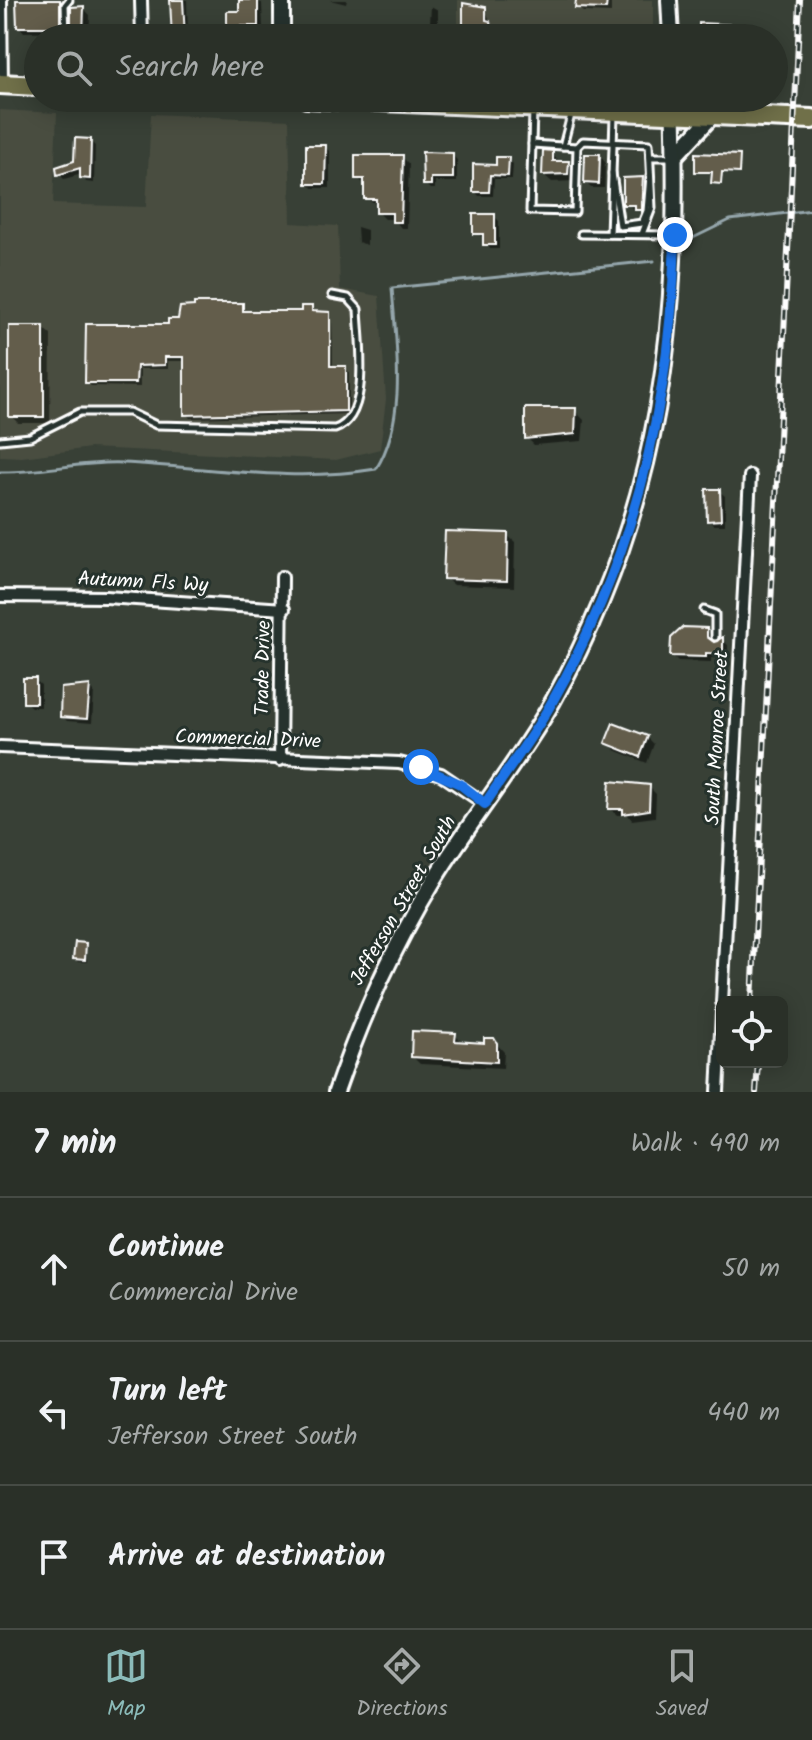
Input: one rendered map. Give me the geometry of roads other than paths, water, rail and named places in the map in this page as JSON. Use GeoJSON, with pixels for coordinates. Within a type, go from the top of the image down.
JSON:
{"type":"FeatureCollection","features":[{"type":"Feature","properties":{"kind":"highway"},"geometry":{"type":"LineString","coordinates":[[1,84],[24,85]]}},
{"type":"Feature","properties":{"kind":"highway"},"geometry":{"type":"LineString","coordinates":[[705,112],[805,119]]}},
{"type":"Feature","properties":{"kind":"street"},"geometry":{"type":"LineString","coordinates":[[1,0],[1,84]]}},
{"type":"Feature","properties":{"kind":"street"},"geometry":{"type":"LineString","coordinates":[[141,0],[142,24]]}},
{"type":"Feature","properties":{"kind":"street"},"geometry":{"type":"LineString","coordinates":[[282,0],[282,24]]}},
{"type":"Feature","properties":{"kind":"street"},"geometry":{"type":"LineString","coordinates":[[669,0],[670,24]]}},
{"type":"Feature","properties":{"kind":"street","name":"Jefferson Street South"},"geometry":{"type":"LineString","coordinates":[[336,1092],[384,966],[552,703],[620,561],[644,476],[663,389],[672,307],[675,235],[673,112]]}},
{"type":"Feature","properties":{"kind":"street"},"geometry":{"type":"LineString","coordinates":[[674,157],[714,114]]}},
{"type":"Feature","properties":{"kind":"street","name":"South Monroe Street"},"geometry":{"type":"LineString","coordinates":[[722,996],[750,476]]}},
{"type":"Feature","properties":{"kind":"street","name":"Trade Drive"},"geometry":{"type":"LineString","coordinates":[[280,760],[282,577]]}},
{"type":"Feature","properties":{"kind":"street","name":"Autumn Fls Wy"},"geometry":{"type":"LineString","coordinates":[[0,596],[106,597],[284,609]]}},
{"type":"Feature","properties":{"kind":"street","name":"Commercial Drive"},"geometry":{"type":"LineString","coordinates":[[0,747],[421,767],[460,784],[485,804]]}},
{"type":"Feature","properties":{"kind":"street"},"geometry":{"type":"LineString","coordinates":[[718,1092],[719,1068]]}},
{"type":"Feature","properties":{"kind":"lane"},"geometry":{"type":"LineString","coordinates":[[66,24],[65,5],[69,0]]}},
{"type":"Feature","properties":{"kind":"lane"},"geometry":{"type":"LineString","coordinates":[[533,112],[530,211],[575,212],[577,147],[583,141],[649,144],[652,208],[642,234]]}},
{"type":"Feature","properties":{"kind":"lane"},"geometry":{"type":"LineString","coordinates":[[563,146],[570,112]]}},
{"type":"Feature","properties":{"kind":"lane"},"geometry":{"type":"LineString","coordinates":[[610,234],[614,112]]}},
{"type":"Feature","properties":{"kind":"lane"},"geometry":{"type":"LineString","coordinates":[[532,144],[577,147]]}},
{"type":"Feature","properties":{"kind":"lane"},"geometry":{"type":"LineString","coordinates":[[650,157],[674,157]]}},
{"type":"Feature","properties":{"kind":"lane"},"geometry":{"type":"LineString","coordinates":[[612,173],[620,226],[642,223],[647,211],[647,179],[651,176]]}},
{"type":"Feature","properties":{"kind":"lane"},"geometry":{"type":"LineString","coordinates":[[581,234],[675,235]]}},
{"type":"Feature","properties":{"kind":"lane"},"geometry":{"type":"LineString","coordinates":[[0,440],[30,437],[80,412],[129,412],[156,425],[335,429],[344,426],[360,401],[358,309],[348,298],[332,295]]}},
{"type":"Feature","properties":{"kind":"lane"},"geometry":{"type":"LineString","coordinates":[[704,610],[715,614],[715,637]]}},
{"type":"Feature","properties":{"kind":"waterway"},"geometry":{"type":"LineString","coordinates":[[691,239],[730,220],[812,210]]}},
{"type":"Feature","properties":{"kind":"waterway"},"geometry":{"type":"LineString","coordinates":[[0,472],[108,463],[313,475],[376,469],[393,427],[396,404],[398,381],[392,288],[654,261]]}},
{"type":"Feature","properties":{"kind":"railway"},"geometry":{"type":"LineString","coordinates":[[752,996],[800,0]]}},
{"type":"Feature","properties":{"kind":"railway"},"geometry":{"type":"LineString","coordinates":[[756,1092],[758,1068]]}}]}
